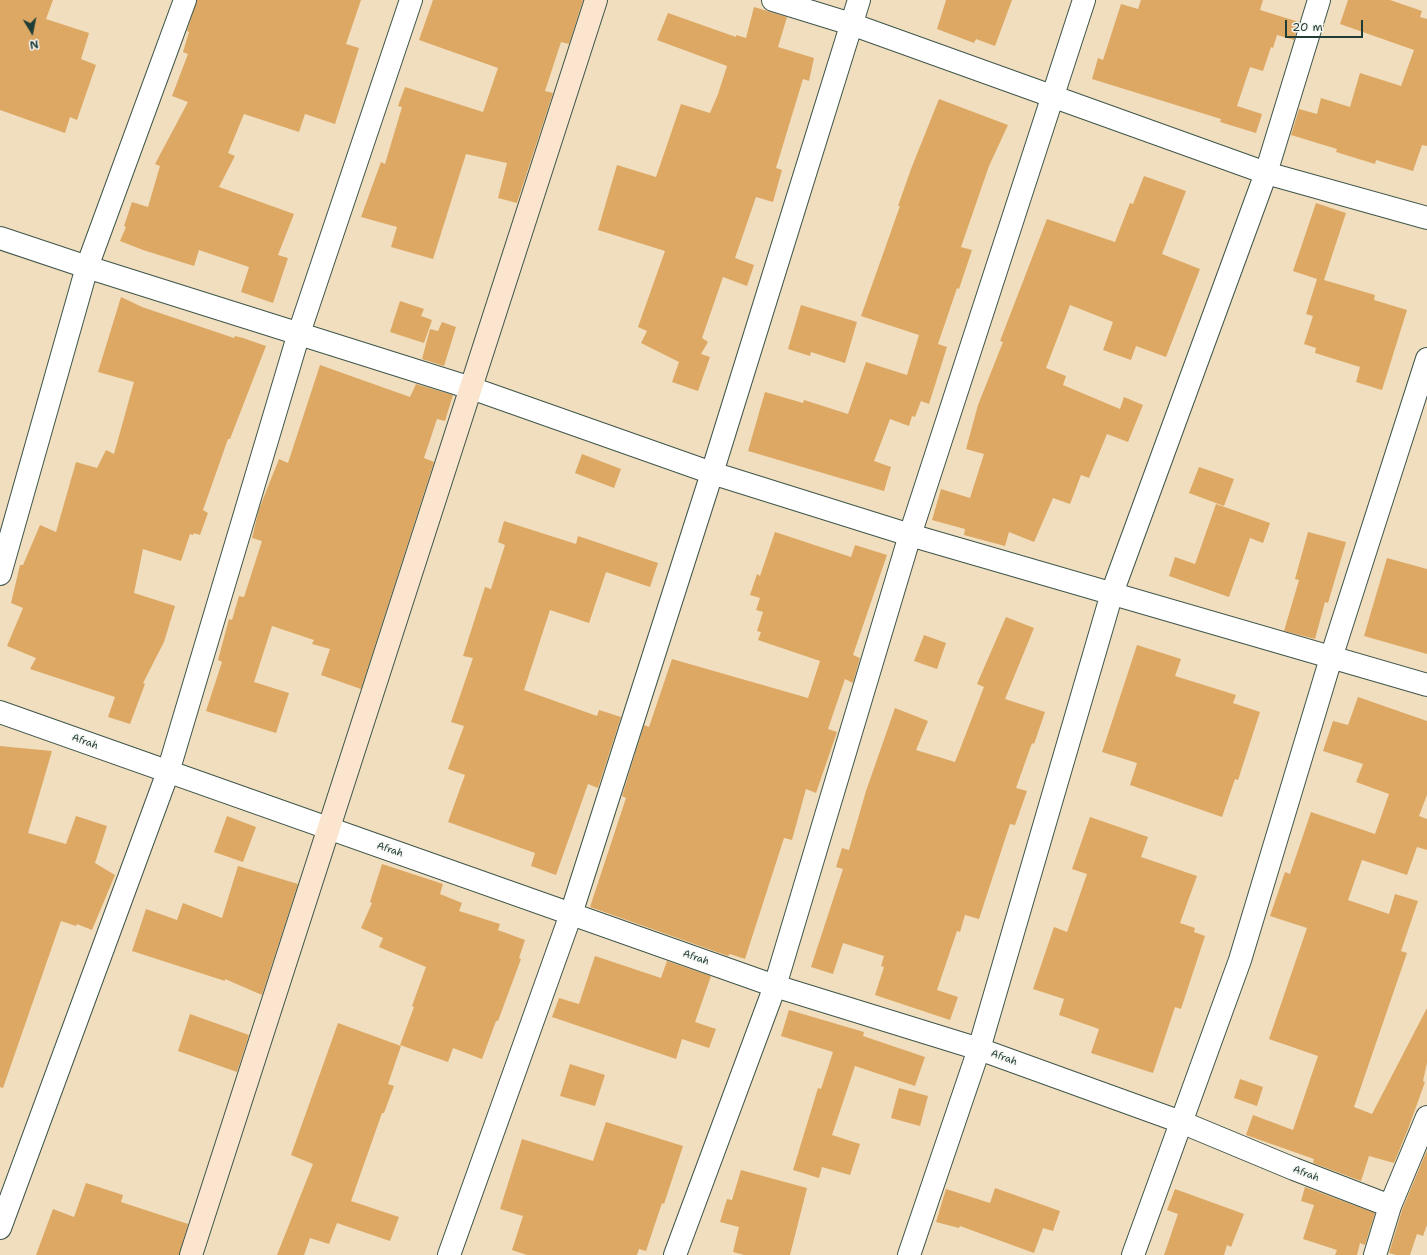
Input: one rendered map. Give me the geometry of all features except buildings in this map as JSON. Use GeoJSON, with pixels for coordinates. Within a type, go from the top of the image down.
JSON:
{"type":"FeatureCollection","features":[{"type":"Feature","properties":{"kind":"street"},"geometry":{"type":"LineString","coordinates":[[0,574],[87,267],[185,0]]}},
{"type":"Feature","properties":{"kind":"street"},"geometry":{"type":"LineString","coordinates":[[0,1228],[168,772],[299,333],[411,0]]}},
{"type":"Feature","properties":{"kind":"street"},"geometry":{"type":"LineString","coordinates":[[191,1255],[596,0]]}},
{"type":"Feature","properties":{"kind":"street"},"geometry":{"type":"LineString","coordinates":[[773,0],[851,24],[1266,173],[1427,218]]}},
{"type":"Feature","properties":{"kind":"street"},"geometry":{"type":"LineString","coordinates":[[449,1255],[570,914],[712,473],[859,0]]}},
{"type":"Feature","properties":{"kind":"street"},"geometry":{"type":"LineString","coordinates":[[675,1255],[775,986],[910,535],[1084,0]]}},
{"type":"Feature","properties":{"kind":"street"},"geometry":{"type":"LineString","coordinates":[[909,1255],[980,1049],[1112,593],[1266,173],[1319,0]]}},
{"type":"Feature","properties":{"kind":"street"},"geometry":{"type":"LineString","coordinates":[[0,238],[87,267],[471,388],[712,473],[910,535],[1427,685]]}},
{"type":"Feature","properties":{"kind":"street"},"geometry":{"type":"LineString","coordinates":[[1133,1255],[1240,960],[1331,658],[1427,359]]}},
{"type":"Feature","properties":{"kind":"street","name":"Afrah"},"geometry":{"type":"LineString","coordinates":[[0,712],[775,986],[980,1049],[1181,1122],[1294,1169],[1390,1206]]}},
{"type":"Feature","properties":{"kind":"street"},"geometry":{"type":"LineString","coordinates":[[1375,1255],[1390,1206],[1425,1128]]}}]}
